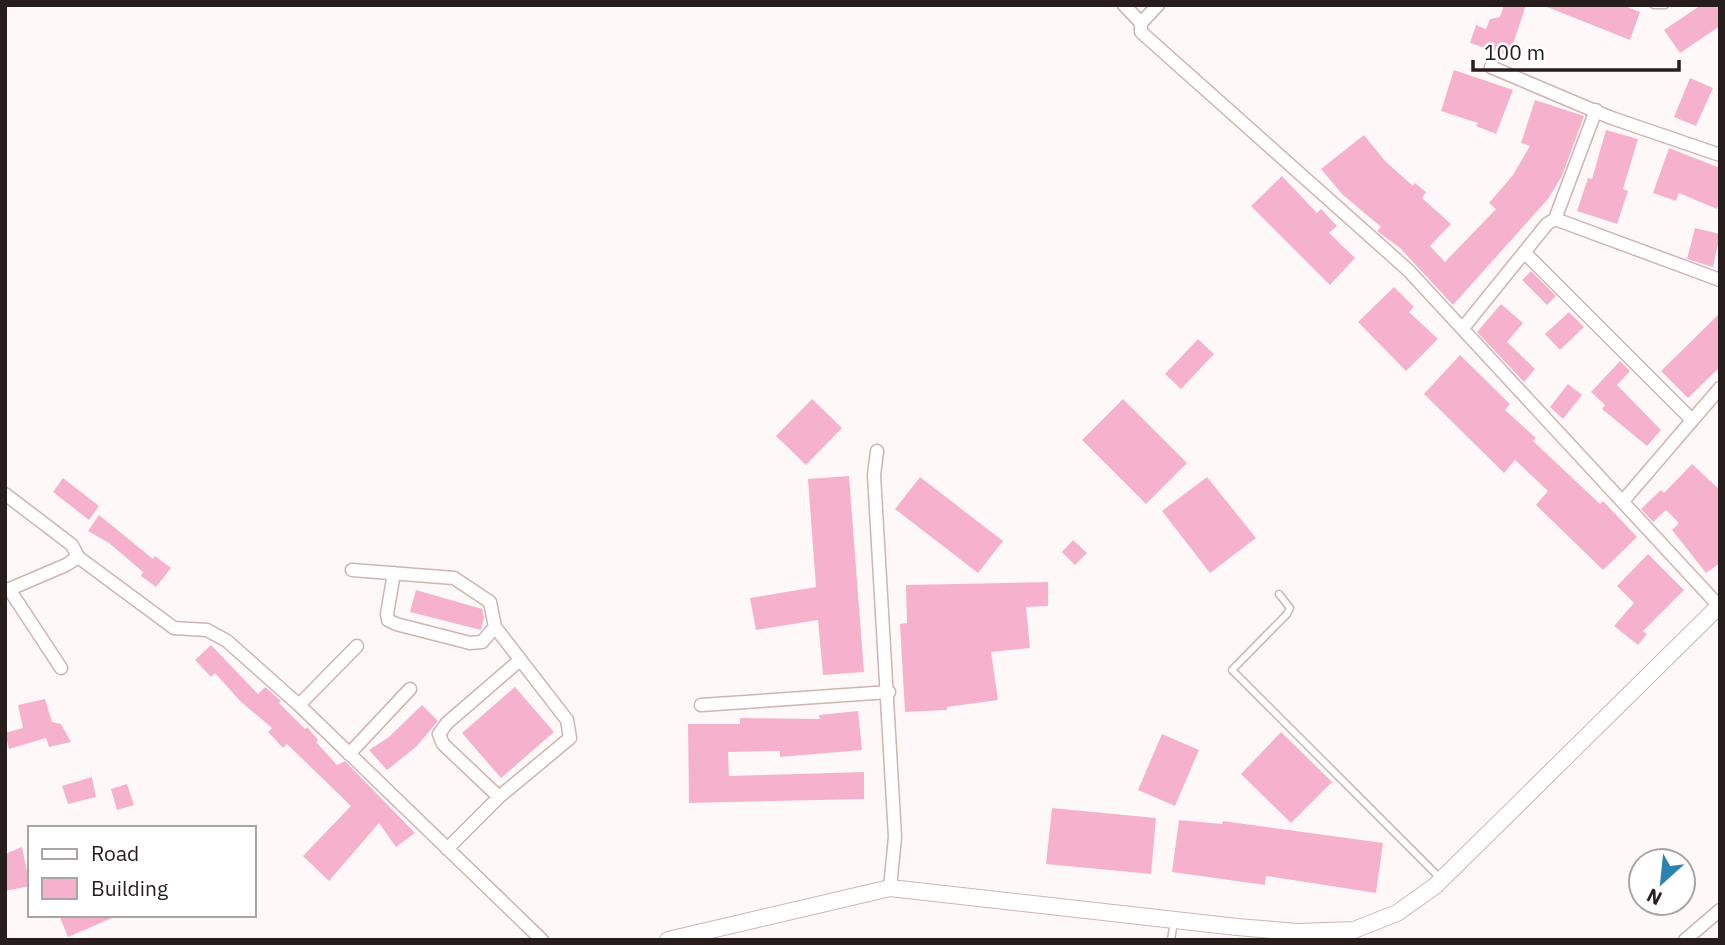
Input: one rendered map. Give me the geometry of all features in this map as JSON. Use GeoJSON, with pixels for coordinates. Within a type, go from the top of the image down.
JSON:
{"type":"FeatureCollection","features":[{"type":"Feature","properties":{"kind":"street"},"geometry":{"type":"LineString","coordinates":[[668,940],[890,888],[1298,932],[1354,930],[1397,913],[1442,880],[1719,606],[1408,270],[1141,32],[1141,23],[1124,5]]}},
{"type":"Feature","properties":{"kind":"street"},"geometry":{"type":"LineString","coordinates":[[1141,23],[1158,5]]}},
{"type":"Feature","properties":{"kind":"street"},"geometry":{"type":"LineString","coordinates":[[1491,67],[1609,117],[1720,155]]}},
{"type":"Feature","properties":{"kind":"street"},"geometry":{"type":"LineString","coordinates":[[1462,328],[1555,219],[1596,110]]}},
{"type":"Feature","properties":{"kind":"street"},"geometry":{"type":"LineString","coordinates":[[1555,219],[1720,280]]}},
{"type":"Feature","properties":{"kind":"street"},"geometry":{"type":"LineString","coordinates":[[1525,253],[1691,419]]}},
{"type":"Feature","properties":{"kind":"street"},"geometry":{"type":"LineString","coordinates":[[1623,501],[1720,388]]}},
{"type":"Feature","properties":{"kind":"street"},"geometry":{"type":"LineString","coordinates":[[877,451],[874,475],[889,692],[895,837],[890,888]]}},
{"type":"Feature","properties":{"kind":"street"},"geometry":{"type":"LineString","coordinates":[[5,494],[72,545],[78,557],[174,628],[207,630],[226,641],[299,705],[542,940]]}},
{"type":"Feature","properties":{"kind":"street"},"geometry":{"type":"LineString","coordinates":[[61,668],[7,590],[78,557]]}},
{"type":"Feature","properties":{"kind":"street"},"geometry":{"type":"LineString","coordinates":[[352,570],[454,578],[490,601],[495,627],[567,720],[570,738],[499,797],[447,849]]}},
{"type":"Feature","properties":{"kind":"street"},"geometry":{"type":"LineString","coordinates":[[394,573],[388,620],[470,643],[482,642],[495,627]]}},
{"type":"Feature","properties":{"kind":"street"},"geometry":{"type":"LineString","coordinates":[[299,705],[357,646]]}},
{"type":"Feature","properties":{"kind":"street"},"geometry":{"type":"LineString","coordinates":[[499,797],[443,744],[439,734],[447,723],[520,660]]}},
{"type":"Feature","properties":{"kind":"street"},"geometry":{"type":"LineString","coordinates":[[349,754],[410,689]]}},
{"type":"Feature","properties":{"kind":"street"},"geometry":{"type":"LineString","coordinates":[[701,705],[889,692]]}},
{"type":"Feature","properties":{"kind":"street"},"geometry":{"type":"LineString","coordinates":[[1685,940],[1720,910]]}},
{"type":"Feature","properties":{"kind":"lane"},"geometry":{"type":"LineString","coordinates":[[1654,5],[1665,5]]}},
{"type":"Feature","properties":{"kind":"lane"},"geometry":{"type":"LineString","coordinates":[[1279,594],[1290,608],[1287,614],[1232,670],[1442,880]]}},
{"type":"Feature","properties":{"kind":"lane"},"geometry":{"type":"LineString","coordinates":[[1171,940],[1174,919]]}},
{"type":"Feature","properties":{"kind":"building"},"geometry":{"type":"Polygon","coordinates":[[[1504,5],[1526,5],[1509,56],[1470,43],[1476,25],[1486,29],[1490,19],[1500,17],[1504,5]]]}},
{"type":"Feature","properties":{"kind":"building"},"geometry":{"type":"Polygon","coordinates":[[[1542,5],[1622,5],[1640,12],[1630,40],[1542,5]]]}},
{"type":"Feature","properties":{"kind":"building"},"geometry":{"type":"Polygon","coordinates":[[[1701,5],[1720,5],[1720,26],[1680,53],[1664,30],[1701,5]]]}},
{"type":"Feature","properties":{"kind":"building"},"geometry":{"type":"Polygon","coordinates":[[[1454,70],[1513,90],[1496,134],[1476,126],[1478,123],[1441,111],[1454,70]]]}},
{"type":"Feature","properties":{"kind":"building"},"geometry":{"type":"Polygon","coordinates":[[[1690,78],[1713,88],[1696,126],[1674,117],[1690,78]]]}},
{"type":"Feature","properties":{"kind":"building"},"geometry":{"type":"Polygon","coordinates":[[[1535,100],[1584,116],[1562,176],[1548,199],[1453,305],[1400,248],[1377,231],[1381,227],[1342,194],[1321,169],[1364,135],[1385,161],[1413,186],[1415,183],[1426,192],[1422,198],[1451,224],[1430,246],[1445,262],[1496,209],[1489,203],[1513,175],[1530,146],[1521,143],[1535,100]]]}},
{"type":"Feature","properties":{"kind":"building"},"geometry":{"type":"Polygon","coordinates":[[[1606,130],[1638,139],[1623,189],[1628,191],[1617,224],[1577,211],[1588,178],[1592,179],[1606,130]]]}},
{"type":"Feature","properties":{"kind":"building"},"geometry":{"type":"Polygon","coordinates":[[[1669,148],[1720,168],[1720,202],[1717,209],[1679,193],[1676,201],[1653,193],[1669,148]]]}},
{"type":"Feature","properties":{"kind":"building"},"geometry":{"type":"Polygon","coordinates":[[[1282,176],[1317,213],[1321,209],[1337,226],[1329,233],[1355,258],[1330,285],[1251,206],[1282,176]]]}},
{"type":"Feature","properties":{"kind":"building"},"geometry":{"type":"Polygon","coordinates":[[[1695,228],[1720,234],[1713,267],[1687,259],[1695,228]]]}},
{"type":"Feature","properties":{"kind":"building"},"geometry":{"type":"Polygon","coordinates":[[[1531,271],[1556,296],[1547,305],[1522,280],[1531,271]]]}},
{"type":"Feature","properties":{"kind":"building"},"geometry":{"type":"Polygon","coordinates":[[[1394,287],[1414,307],[1409,312],[1438,339],[1406,371],[1358,322],[1394,287]]]}},
{"type":"Feature","properties":{"kind":"building"},"geometry":{"type":"Polygon","coordinates":[[[1501,304],[1523,323],[1507,342],[1535,369],[1524,382],[1477,332],[1501,304]]]}},
{"type":"Feature","properties":{"kind":"building"},"geometry":{"type":"Polygon","coordinates":[[[1569,312],[1584,327],[1560,350],[1545,334],[1569,312]]]}},
{"type":"Feature","properties":{"kind":"building"},"geometry":{"type":"Polygon","coordinates":[[[1720,313],[1720,367],[1688,398],[1661,371],[1720,313]]]}},
{"type":"Feature","properties":{"kind":"building"},"geometry":{"type":"Polygon","coordinates":[[[1198,339],[1214,354],[1181,389],[1165,374],[1198,339]]]}},
{"type":"Feature","properties":{"kind":"building"},"geometry":{"type":"Polygon","coordinates":[[[1460,355],[1510,404],[1505,410],[1536,438],[1533,441],[1600,504],[1603,501],[1637,537],[1603,570],[1536,505],[1548,491],[1515,460],[1504,473],[1424,394],[1460,355]]]}},
{"type":"Feature","properties":{"kind":"building"},"geometry":{"type":"Polygon","coordinates":[[[1620,361],[1630,371],[1617,385],[1661,430],[1647,446],[1602,409],[1605,405],[1591,392],[1620,361]]]}},
{"type":"Feature","properties":{"kind":"building"},"geometry":{"type":"Polygon","coordinates":[[[1568,384],[1582,395],[1563,419],[1550,407],[1568,384]]]}},
{"type":"Feature","properties":{"kind":"building"},"geometry":{"type":"Polygon","coordinates":[[[812,399],[842,428],[806,465],[776,436],[812,399]]]}},
{"type":"Feature","properties":{"kind":"building"},"geometry":{"type":"Polygon","coordinates":[[[1123,399],[1187,463],[1146,504],[1082,440],[1123,399]]]}},
{"type":"Feature","properties":{"kind":"building"},"geometry":{"type":"Polygon","coordinates":[[[1692,464],[1720,490],[1720,563],[1706,573],[1672,530],[1679,523],[1666,510],[1653,522],[1641,509],[1661,490],[1664,493],[1692,464]]]}},
{"type":"Feature","properties":{"kind":"building"},"geometry":{"type":"Polygon","coordinates":[[[849,476],[864,672],[823,675],[818,620],[756,630],[750,598],[816,587],[808,479],[849,476]]]}},
{"type":"Feature","properties":{"kind":"building"},"geometry":{"type":"Polygon","coordinates":[[[920,477],[1003,541],[978,573],[895,509],[920,477]]]}},
{"type":"Feature","properties":{"kind":"building"},"geometry":{"type":"Polygon","coordinates":[[[1207,477],[1256,538],[1210,573],[1162,511],[1207,477]]]}},
{"type":"Feature","properties":{"kind":"building"},"geometry":{"type":"Polygon","coordinates":[[[63,478],[99,506],[89,520],[53,492],[63,478]]]}},
{"type":"Feature","properties":{"kind":"building"},"geometry":{"type":"Polygon","coordinates":[[[99,515],[153,559],[155,556],[171,568],[156,587],[141,576],[143,572],[109,543],[88,531],[99,515]]]}},
{"type":"Feature","properties":{"kind":"building"},"geometry":{"type":"Polygon","coordinates":[[[1073,540],[1087,553],[1075,565],[1062,552],[1073,540]]]}},
{"type":"Feature","properties":{"kind":"building"},"geometry":{"type":"Polygon","coordinates":[[[1648,554],[1684,590],[1643,631],[1647,634],[1638,645],[1614,626],[1634,603],[1617,586],[1648,554]]]}},
{"type":"Feature","properties":{"kind":"building"},"geometry":{"type":"Polygon","coordinates":[[[1048,582],[1048,606],[1026,607],[1030,648],[991,652],[998,700],[947,707],[947,710],[905,712],[900,624],[907,623],[906,585],[1048,582]]]}},
{"type":"Feature","properties":{"kind":"building"},"geometry":{"type":"Polygon","coordinates":[[[416,590],[482,609],[484,618],[481,630],[410,612],[416,590]]]}},
{"type":"Feature","properties":{"kind":"building"},"geometry":{"type":"Polygon","coordinates":[[[211,645],[258,694],[265,687],[281,701],[279,703],[305,729],[307,727],[318,740],[316,742],[337,765],[345,761],[415,833],[396,847],[379,823],[329,881],[303,856],[351,806],[287,744],[283,748],[268,732],[272,728],[240,701],[215,673],[211,677],[195,660],[211,645]]]}},
{"type":"Feature","properties":{"kind":"building"},"geometry":{"type":"Polygon","coordinates":[[[515,687],[554,732],[501,778],[462,733],[515,687]]]}},
{"type":"Feature","properties":{"kind":"building"},"geometry":{"type":"Polygon","coordinates":[[[45,699],[52,722],[61,724],[71,742],[49,747],[46,738],[9,749],[5,733],[23,728],[18,705],[45,699]]]}},
{"type":"Feature","properties":{"kind":"building"},"geometry":{"type":"Polygon","coordinates":[[[422,705],[438,721],[416,747],[387,770],[369,750],[389,737],[422,705]]]}},
{"type":"Feature","properties":{"kind":"building"},"geometry":{"type":"Polygon","coordinates":[[[858,711],[862,750],[780,757],[780,751],[728,752],[729,776],[864,772],[864,799],[689,803],[688,724],[740,724],[740,718],[820,719],[819,715],[858,711]]]}},
{"type":"Feature","properties":{"kind":"building"},"geometry":{"type":"Polygon","coordinates":[[[1281,732],[1332,782],[1291,823],[1241,774],[1281,732]]]}},
{"type":"Feature","properties":{"kind":"building"},"geometry":{"type":"Polygon","coordinates":[[[1162,734],[1199,750],[1175,806],[1138,790],[1162,734]]]}},
{"type":"Feature","properties":{"kind":"building"},"geometry":{"type":"Polygon","coordinates":[[[92,777],[96,797],[68,804],[62,786],[92,777]]]}},
{"type":"Feature","properties":{"kind":"building"},"geometry":{"type":"Polygon","coordinates":[[[127,784],[134,805],[117,810],[111,789],[127,784]]]}},
{"type":"Feature","properties":{"kind":"building"},"geometry":{"type":"Polygon","coordinates":[[[1052,808],[1156,818],[1151,874],[1046,864],[1052,808]]]}},
{"type":"Feature","properties":{"kind":"building"},"geometry":{"type":"Polygon","coordinates":[[[1179,820],[1222,824],[1223,821],[1383,843],[1376,893],[1266,876],[1265,885],[1172,872],[1179,820]]]}},
{"type":"Feature","properties":{"kind":"building"},"geometry":{"type":"Polygon","coordinates":[[[22,847],[28,886],[5,891],[5,854],[22,847]]]}},
{"type":"Feature","properties":{"kind":"building"},"geometry":{"type":"Polygon","coordinates":[[[60,917],[114,917],[68,937],[60,917]]]}}]}
